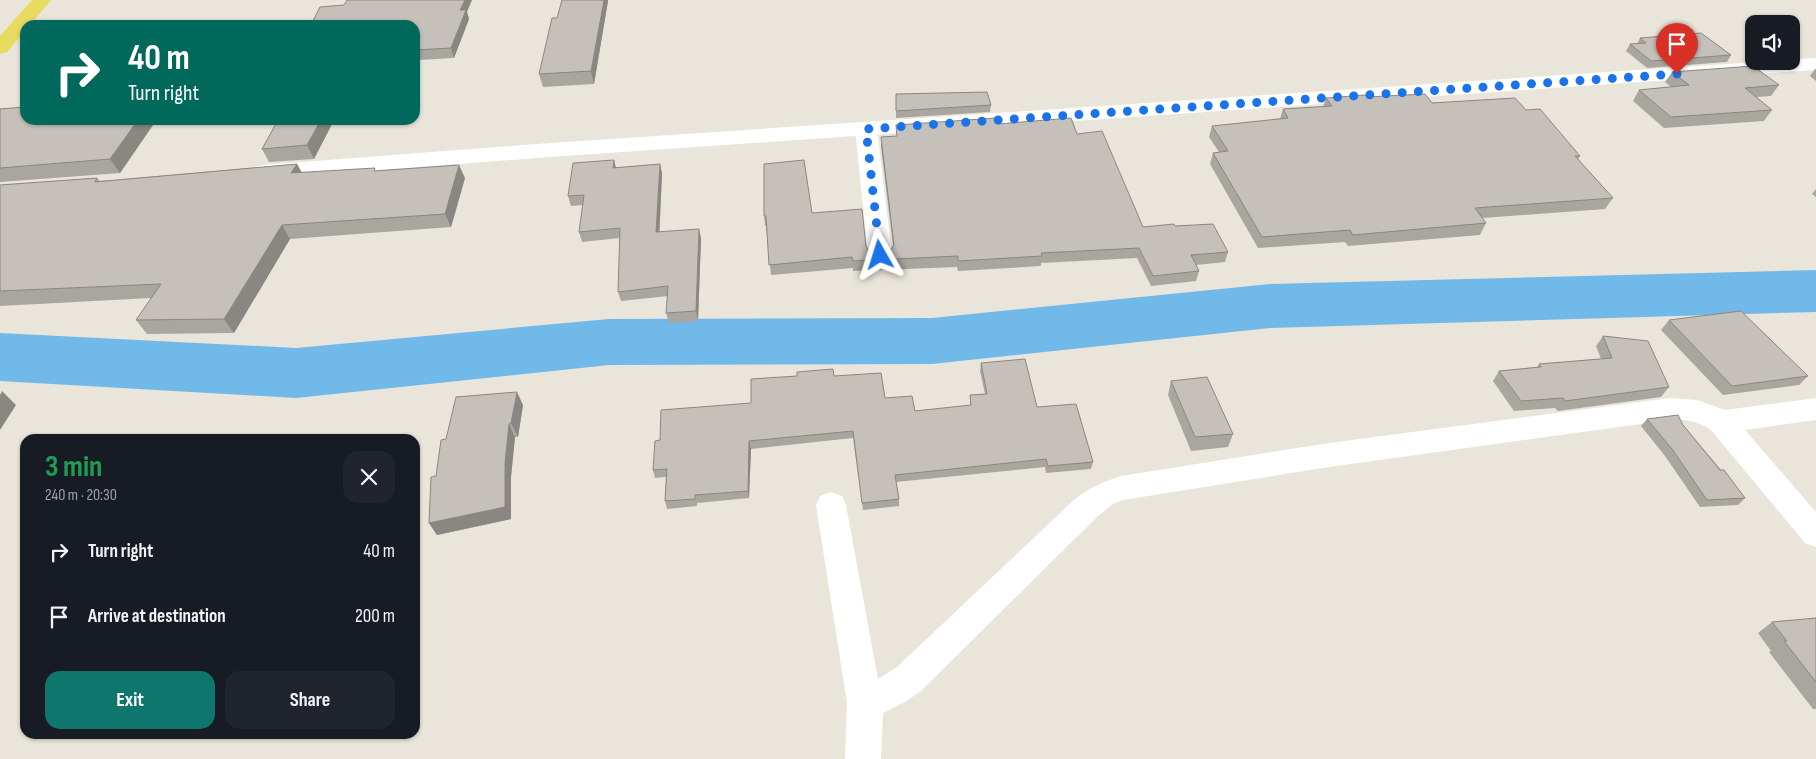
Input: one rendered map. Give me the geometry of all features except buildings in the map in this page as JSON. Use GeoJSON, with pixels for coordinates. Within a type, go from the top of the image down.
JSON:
{"type":"FeatureCollection","features":[{"type":"Feature","properties":{"kind":"main road"},"geometry":{"type":"LineString","coordinates":[[24,20],[42,0]]}},
{"type":"Feature","properties":{"kind":"main road"},"geometry":{"type":"LineString","coordinates":[[0,48],[20,25]]}},
{"type":"Feature","properties":{"kind":"street"},"geometry":{"type":"LineString","coordinates":[[246,173],[1816,64]]}},
{"type":"Feature","properties":{"kind":"street"},"geometry":{"type":"LineString","coordinates":[[866,129],[880,255]]}},
{"type":"Feature","properties":{"kind":"street"},"geometry":{"type":"LineString","coordinates":[[865,702],[893,690],[909,679],[1086,508],[1102,495],[1121,488],[1329,455],[1670,409],[1694,408],[1709,413],[1721,422],[1816,534]]}},
{"type":"Feature","properties":{"kind":"street"},"geometry":{"type":"LineString","coordinates":[[1721,422],[1816,409]]}},
{"type":"Feature","properties":{"kind":"street"},"geometry":{"type":"LineString","coordinates":[[831,505],[865,702],[863,759]]}},
{"type":"Feature","properties":{"kind":"waterway"},"geometry":{"type":"LineString","coordinates":[[0,357],[296,373],[609,342],[932,341],[1270,306],[1816,291]]}},
{"type":"Feature","properties":{"kind":"route"},"geometry":{"type":"LineString","coordinates":[[880,255],[866,129],[1677,74]]}}]}
